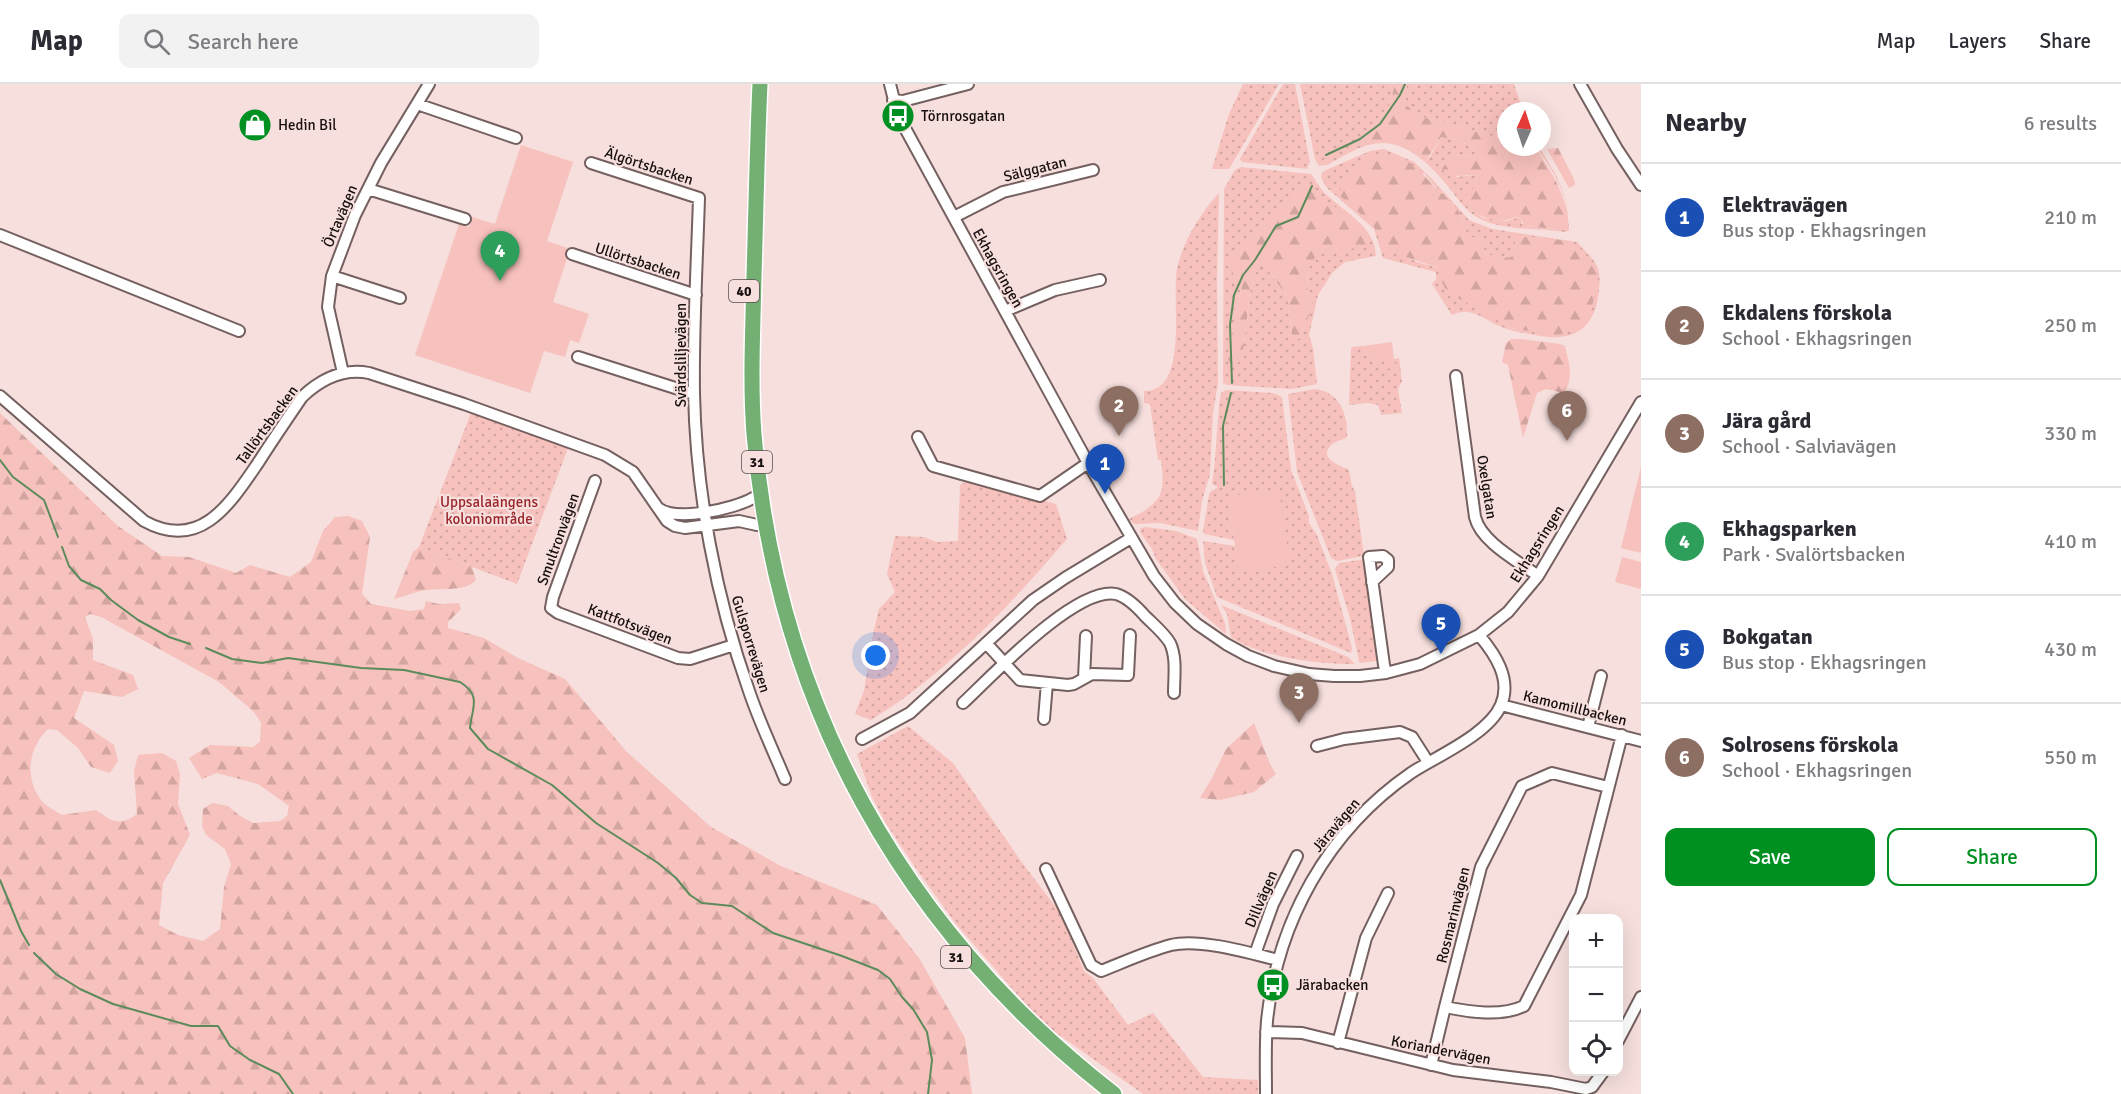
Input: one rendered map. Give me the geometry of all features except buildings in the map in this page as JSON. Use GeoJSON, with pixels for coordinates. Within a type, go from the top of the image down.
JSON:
{"type":"FeatureCollection","features":[{"type":"Feature","properties":{"kind":"highway","name":"40"},"geometry":{"type":"LineString","coordinates":[[752,84],[743,376],[745,437],[753,498]]}},
{"type":"Feature","properties":{"kind":"highway","name":"31"},"geometry":{"type":"LineString","coordinates":[[760,84],[752,354],[754,433],[762,501],[773,560],[792,636],[806,678],[834,745],[861,800],[896,859],[934,915],[965,954],[1017,1010],[1057,1048],[1114,1094]]}},
{"type":"Feature","properties":{"kind":"highway","name":"31"},"geometry":{"type":"LineString","coordinates":[[753,498],[774,607],[798,682],[834,767],[875,842],[921,912],[959,960],[1019,1024],[1099,1094]]}},
{"type":"Feature","properties":{"kind":"street","name":"Örtavägen"},"geometry":{"type":"LineString","coordinates":[[343,373],[328,307],[332,276],[355,215],[381,163],[429,84]]}},
{"type":"Feature","properties":{"kind":"street","name":"Ekhagsringen"},"geometry":{"type":"LineString","coordinates":[[890,84],[898,116],[1088,463],[1154,576],[1175,603],[1197,624],[1248,656],[1274,666],[1309,674],[1351,676],[1386,673],[1420,664],[1479,635],[1508,612],[1538,576],[1641,402]]}},
{"type":"Feature","properties":{"kind":"street"},"geometry":{"type":"LineString","coordinates":[[893,100],[903,101],[968,84]]}},
{"type":"Feature","properties":{"kind":"street"},"geometry":{"type":"LineString","coordinates":[[1580,84],[1617,149],[1641,185]]}},
{"type":"Feature","properties":{"kind":"street"},"geometry":{"type":"LineString","coordinates":[[417,104],[516,138]]}},
{"type":"Feature","properties":{"kind":"street","name":"Älgörtsbacken"},"geometry":{"type":"LineString","coordinates":[[591,163],[699,198]]}},
{"type":"Feature","properties":{"kind":"street","name":"Sälggatan"},"geometry":{"type":"LineString","coordinates":[[954,218],[1003,192],[1093,170]]}},
{"type":"Feature","properties":{"kind":"street"},"geometry":{"type":"LineString","coordinates":[[368,189],[465,219]]}},
{"type":"Feature","properties":{"kind":"street","name":"Svärdsliljevägen"},"geometry":{"type":"LineString","coordinates":[[699,198],[694,394],[705,512]]}},
{"type":"Feature","properties":{"kind":"street"},"geometry":{"type":"LineString","coordinates":[[0,235],[239,331]]}},
{"type":"Feature","properties":{"kind":"street","name":"Ullörtsbacken"},"geometry":{"type":"LineString","coordinates":[[572,254],[696,295]]}},
{"type":"Feature","properties":{"kind":"street"},"geometry":{"type":"LineString","coordinates":[[332,276],[400,298]]}},
{"type":"Feature","properties":{"kind":"street"},"geometry":{"type":"LineString","coordinates":[[1005,311],[1054,290],[1100,280]]}},
{"type":"Feature","properties":{"kind":"street"},"geometry":{"type":"LineString","coordinates":[[578,357],[694,394]]}},
{"type":"Feature","properties":{"kind":"street","name":"Tallörtsbacken"},"geometry":{"type":"LineString","coordinates":[[0,396],[144,520],[154,526],[180,530],[206,523],[217,516],[236,495],[302,397],[315,385],[343,373],[361,372],[465,404],[589,448],[619,462],[633,472],[667,521],[675,526],[685,528],[739,521],[757,525]]}},
{"type":"Feature","properties":{"kind":"street","name":"Oxelgatan"},"geometry":{"type":"LineString","coordinates":[[1456,376],[1475,517],[1479,528],[1486,537],[1538,576]]}},
{"type":"Feature","properties":{"kind":"street"},"geometry":{"type":"LineString","coordinates":[[918,437],[933,466],[1033,495],[1045,494],[1088,463]]}},
{"type":"Feature","properties":{"kind":"street","name":"Smultronvägen"},"geometry":{"type":"LineString","coordinates":[[551,608],[552,597],[595,482]]}},
{"type":"Feature","properties":{"kind":"street"},"geometry":{"type":"LineString","coordinates":[[658,508],[673,514],[705,512],[738,505],[753,498]]}},
{"type":"Feature","properties":{"kind":"street","name":"Gulsporrevägen"},"geometry":{"type":"LineString","coordinates":[[705,512],[716,577],[735,645],[749,691],[785,779]]}},
{"type":"Feature","properties":{"kind":"street"},"geometry":{"type":"LineString","coordinates":[[862,740],[910,713],[1033,600],[1131,538]]}},
{"type":"Feature","properties":{"kind":"street"},"geometry":{"type":"LineString","coordinates":[[1372,582],[1386,673]]}},
{"type":"Feature","properties":{"kind":"street"},"geometry":{"type":"LineString","coordinates":[[963,704],[1056,618],[1084,601],[1102,594],[1118,595],[1138,608],[1170,644],[1175,665],[1174,693]]}},
{"type":"Feature","properties":{"kind":"street","name":"Kattfotsvägen"},"geometry":{"type":"LineString","coordinates":[[551,608],[558,613],[678,658],[690,659],[735,645]]}},
{"type":"Feature","properties":{"kind":"street"},"geometry":{"type":"LineString","coordinates":[[986,643],[1020,680],[1074,684],[1092,674],[1128,675],[1130,635]]}},
{"type":"Feature","properties":{"kind":"street"},"geometry":{"type":"LineString","coordinates":[[1479,635],[1495,656],[1503,674],[1501,705]]}},
{"type":"Feature","properties":{"kind":"street"},"geometry":{"type":"LineString","coordinates":[[1084,678],[1086,636]]}},
{"type":"Feature","properties":{"kind":"street"},"geometry":{"type":"LineString","coordinates":[[1588,727],[1601,676]]}},
{"type":"Feature","properties":{"kind":"street"},"geometry":{"type":"LineString","coordinates":[[1044,719],[1047,683]]}},
{"type":"Feature","properties":{"kind":"street","name":"Kamomillbacken"},"geometry":{"type":"LineString","coordinates":[[1501,705],[1622,735],[1640,737]]}},
{"type":"Feature","properties":{"kind":"street","name":"Järavägen"},"geometry":{"type":"LineString","coordinates":[[1266,1094],[1266,1032],[1278,960],[1302,897],[1329,852],[1353,824],[1388,790],[1484,726],[1501,705]]}},
{"type":"Feature","properties":{"kind":"street"},"geometry":{"type":"LineString","coordinates":[[1317,746],[1344,739],[1400,732],[1412,737],[1428,762]]}},
{"type":"Feature","properties":{"kind":"street"},"geometry":{"type":"LineString","coordinates":[[1445,1007],[1511,1012],[1524,1006],[1581,895],[1622,735]]}},
{"type":"Feature","properties":{"kind":"street","name":"Rosmarinvägen"},"geometry":{"type":"LineString","coordinates":[[1431,1065],[1481,867],[1522,786],[1552,773],[1608,787]]}},
{"type":"Feature","properties":{"kind":"street","name":"Dillvägen"},"geometry":{"type":"LineString","coordinates":[[1255,954],[1273,904],[1297,856]]}},
{"type":"Feature","properties":{"kind":"street"},"geometry":{"type":"LineString","coordinates":[[1046,869],[1091,965],[1096,970],[1101,971],[1171,945],[1186,943],[1278,960]]}},
{"type":"Feature","properties":{"kind":"street"},"geometry":{"type":"LineString","coordinates":[[1338,1043],[1365,938],[1388,893]]}},
{"type":"Feature","properties":{"kind":"street"},"geometry":{"type":"LineString","coordinates":[[1623,1031],[1641,997]]}},
{"type":"Feature","properties":{"kind":"street","name":"Koriandervägen"},"geometry":{"type":"LineString","coordinates":[[1266,1032],[1302,1033],[1453,1070],[1551,1082],[1586,1089],[1592,1087],[1600,1076]]}},
{"type":"Feature","properties":{"kind":"green space"},"geometry":{"type":"Polygon","coordinates":[[[1243,84],[1279,84],[1229,169],[1212,169],[1229,114],[1243,84]]]}},
{"type":"Feature","properties":{"kind":"green space"},"geometry":{"type":"Polygon","coordinates":[[[1283,84],[1295,84],[1310,162],[1307,169],[1242,162],[1240,159],[1283,84]]]}},
{"type":"Feature","properties":{"kind":"green space"},"geometry":{"type":"Polygon","coordinates":[[[1300,84],[1395,84],[1389,106],[1363,141],[1394,144],[1414,154],[1395,145],[1373,144],[1327,165],[1319,166],[1315,159],[1300,84]]]}},
{"type":"Feature","properties":{"kind":"green space"},"geometry":{"type":"Polygon","coordinates":[[[1395,84],[1407,84],[1405,104],[1419,116],[1497,138],[1497,156],[1540,156],[1554,177],[1562,196],[1568,228],[1566,230],[1523,226],[1519,217],[1493,220],[1474,212],[1465,203],[1463,197],[1475,185],[1476,175],[1453,175],[1442,169],[1452,155],[1474,156],[1476,152],[1460,142],[1441,137],[1426,161],[1412,152],[1389,143],[1364,145],[1363,141],[1389,106],[1395,84]]]}},
{"type":"Feature","properties":{"kind":"green space"},"geometry":{"type":"Polygon","coordinates":[[[1407,84],[1514,84],[1520,102],[1497,102],[1497,138],[1419,116],[1405,104],[1407,84]]]}},
{"type":"Feature","properties":{"kind":"green space"},"geometry":{"type":"Polygon","coordinates":[[[1441,137],[1464,143],[1476,152],[1474,156],[1452,155],[1456,177],[1476,175],[1475,187],[1468,208],[1483,218],[1507,221],[1520,217],[1523,226],[1566,230],[1563,195],[1557,179],[1543,156],[1545,156],[1561,186],[1564,195],[1569,230],[1566,232],[1507,227],[1475,216],[1467,210],[1440,177],[1416,155],[1426,161],[1441,137]]]}},
{"type":"Feature","properties":{"kind":"green space"},"geometry":{"type":"Polygon","coordinates":[[[521,145],[573,162],[547,241],[570,249],[553,302],[589,314],[579,343],[570,340],[565,357],[544,351],[530,393],[415,355],[459,224],[469,227],[472,217],[495,224],[521,145]]]}},
{"type":"Feature","properties":{"kind":"green space"},"geometry":{"type":"Polygon","coordinates":[[[1558,148],[1575,185],[1569,188],[1551,156],[1551,149],[1558,148]]]}},
{"type":"Feature","properties":{"kind":"green space"},"geometry":{"type":"Polygon","coordinates":[[[1384,149],[1414,162],[1469,220],[1492,229],[1551,238],[1577,242],[1598,268],[1599,289],[1597,304],[1592,316],[1578,332],[1557,337],[1508,330],[1472,313],[1459,312],[1452,315],[1432,284],[1436,279],[1436,272],[1383,258],[1374,229],[1326,187],[1321,177],[1326,170],[1370,151],[1384,149]],[[1424,173],[1373,225],[1382,245],[1417,262],[1439,268],[1482,311],[1511,328],[1557,335],[1551,238],[1517,236],[1515,237],[1516,250],[1511,257],[1500,258],[1487,254],[1478,239],[1470,237],[1464,228],[1462,218],[1424,173]]]}},
{"type":"Feature","properties":{"kind":"green space"},"geometry":{"type":"Polygon","coordinates":[[[1380,153],[1400,158],[1414,165],[1456,207],[1466,231],[1478,239],[1487,254],[1500,258],[1511,257],[1516,250],[1515,237],[1517,236],[1551,238],[1573,243],[1580,248],[1594,264],[1598,275],[1591,313],[1582,325],[1557,336],[1511,328],[1456,297],[1445,288],[1439,276],[1439,268],[1385,250],[1373,225],[1338,194],[1360,163],[1380,153]]]}},
{"type":"Feature","properties":{"kind":"green space"},"geometry":{"type":"Polygon","coordinates":[[[1241,167],[1311,174],[1325,194],[1359,222],[1371,237],[1376,256],[1345,262],[1332,273],[1318,295],[1309,335],[1313,348],[1317,384],[1292,389],[1223,383],[1224,189],[1235,170],[1241,167]],[[1306,185],[1297,188],[1290,202],[1247,240],[1242,285],[1228,360],[1242,360],[1250,292],[1257,270],[1267,269],[1288,297],[1292,335],[1299,339],[1310,313],[1312,299],[1307,288],[1308,269],[1316,254],[1337,250],[1357,223],[1306,185]]]}},
{"type":"Feature","properties":{"kind":"green space"},"geometry":{"type":"Polygon","coordinates":[[[1306,185],[1352,219],[1367,235],[1370,244],[1316,255],[1308,270],[1307,288],[1312,299],[1310,313],[1299,339],[1295,340],[1292,335],[1288,297],[1267,269],[1257,270],[1250,292],[1242,360],[1231,363],[1228,360],[1242,286],[1232,276],[1231,262],[1247,240],[1289,202],[1297,188],[1306,185]]]}},
{"type":"Feature","properties":{"kind":"green space"},"geometry":{"type":"Polygon","coordinates":[[[1219,193],[1218,382],[1213,414],[1210,474],[1202,501],[1198,531],[1160,523],[1134,524],[1129,519],[1155,503],[1162,490],[1163,482],[1150,404],[1144,403],[1144,391],[1158,387],[1168,377],[1176,342],[1177,269],[1193,228],[1219,193]]]}},
{"type":"Feature","properties":{"kind":"green space"},"geometry":{"type":"Polygon","coordinates":[[[1511,339],[1565,346],[1569,365],[1570,376],[1564,393],[1546,389],[1537,393],[1523,438],[1508,365],[1502,362],[1506,343],[1511,339]]]}},
{"type":"Feature","properties":{"kind":"green space"},"geometry":{"type":"Polygon","coordinates":[[[1392,342],[1395,369],[1389,369],[1387,361],[1377,361],[1372,355],[1365,356],[1363,346],[1392,342]]]}},
{"type":"Feature","properties":{"kind":"green space"},"geometry":{"type":"Polygon","coordinates":[[[1363,346],[1365,356],[1372,355],[1377,361],[1387,361],[1395,369],[1394,359],[1399,358],[1402,381],[1398,389],[1402,413],[1381,415],[1378,405],[1368,403],[1349,405],[1351,349],[1363,346]]]}},
{"type":"Feature","properties":{"kind":"green space"},"geometry":{"type":"Polygon","coordinates":[[[1315,389],[1331,395],[1344,413],[1347,437],[1334,443],[1327,452],[1330,459],[1348,469],[1355,491],[1364,556],[1337,561],[1331,558],[1297,472],[1288,394],[1315,389]]]}},
{"type":"Feature","properties":{"kind":"green space"},"geometry":{"type":"Polygon","coordinates":[[[1226,390],[1273,393],[1282,397],[1291,470],[1309,516],[1309,523],[1317,535],[1332,574],[1352,648],[1351,653],[1217,597],[1205,563],[1203,541],[1235,546],[1239,572],[1228,496],[1234,540],[1204,534],[1203,531],[1210,492],[1218,487],[1212,484],[1221,393],[1226,390]]]}},
{"type":"Feature","properties":{"kind":"green space"},"geometry":{"type":"Polygon","coordinates":[[[0,413],[118,526],[162,556],[189,557],[236,573],[250,565],[290,577],[311,562],[323,531],[335,517],[348,516],[362,521],[370,537],[362,594],[371,604],[410,611],[424,609],[426,601],[439,604],[459,603],[461,609],[448,622],[448,628],[484,638],[518,658],[565,679],[626,751],[711,827],[781,866],[877,905],[919,958],[965,1038],[972,1094],[0,1094],[0,413]],[[90,614],[85,617],[93,639],[93,660],[133,675],[138,689],[122,697],[84,691],[74,718],[114,745],[118,761],[110,773],[91,767],[78,748],[57,730],[48,729],[36,745],[33,754],[31,774],[33,783],[42,801],[62,815],[96,810],[111,820],[121,821],[137,814],[134,771],[138,755],[162,753],[176,761],[180,774],[178,804],[190,835],[163,883],[159,925],[178,935],[203,941],[220,929],[224,887],[231,864],[225,849],[206,835],[202,826],[203,809],[212,803],[228,806],[253,823],[280,821],[287,816],[289,806],[258,784],[217,773],[202,779],[189,758],[210,745],[253,747],[260,742],[261,723],[254,712],[219,682],[101,617],[90,614]]]}},
{"type":"Feature","properties":{"kind":"green space","name":"Uppsalaängens koloniområde"},"geometry":{"type":"Polygon","coordinates":[[[471,413],[568,448],[517,584],[419,547],[471,413]]]}},
{"type":"Feature","properties":{"kind":"green space"},"geometry":{"type":"Polygon","coordinates":[[[1641,467],[1641,553],[1621,548],[1641,467]]]}},
{"type":"Feature","properties":{"kind":"green space"},"geometry":{"type":"Polygon","coordinates":[[[969,480],[1056,504],[1067,539],[1000,613],[926,681],[871,720],[855,714],[864,691],[879,609],[895,592],[887,574],[895,536],[923,537],[937,542],[958,541],[960,485],[969,480]]]}},
{"type":"Feature","properties":{"kind":"green space"},"geometry":{"type":"Polygon","coordinates":[[[1279,489],[1290,565],[1239,572],[1228,496],[1279,489]]]}},
{"type":"Feature","properties":{"kind":"green space"},"geometry":{"type":"Polygon","coordinates":[[[1141,528],[1176,531],[1197,539],[1203,571],[1225,623],[1226,634],[1185,599],[1140,532],[1141,528]]]}},
{"type":"Feature","properties":{"kind":"green space"},"geometry":{"type":"Polygon","coordinates":[[[419,547],[472,567],[476,580],[465,587],[421,591],[394,599],[413,552],[419,547]]]}},
{"type":"Feature","properties":{"kind":"green space"},"geometry":{"type":"Polygon","coordinates":[[[1622,557],[1641,562],[1641,589],[1615,582],[1622,557]]]}},
{"type":"Feature","properties":{"kind":"green space"},"geometry":{"type":"Polygon","coordinates":[[[1365,559],[1379,657],[1376,661],[1360,663],[1350,618],[1335,569],[1339,563],[1365,559]]]}},
{"type":"Feature","properties":{"kind":"green space"},"geometry":{"type":"Polygon","coordinates":[[[1221,605],[1348,657],[1355,664],[1325,663],[1274,655],[1243,644],[1231,637],[1227,614],[1221,605]]]}},
{"type":"Feature","properties":{"kind":"green space"},"geometry":{"type":"Polygon","coordinates":[[[1254,723],[1276,774],[1254,792],[1220,800],[1200,798],[1226,749],[1254,723]]]}},
{"type":"Feature","properties":{"kind":"green space"},"geometry":{"type":"Polygon","coordinates":[[[908,726],[953,763],[1023,864],[1061,914],[1084,971],[1093,978],[1128,1025],[1153,1013],[1203,1077],[1258,1080],[1258,1094],[1143,1094],[1042,1023],[956,924],[885,822],[872,797],[857,754],[908,726]]]}},
{"type":"Feature","properties":{"kind":"waterway"},"geometry":{"type":"LineString","coordinates":[[1326,155],[1360,139],[1380,124],[1405,84]]}},
{"type":"Feature","properties":{"kind":"waterway"},"geometry":{"type":"LineString","coordinates":[[1232,383],[1230,325],[1234,295],[1243,275],[1276,226],[1298,217],[1312,186]]}},
{"type":"Feature","properties":{"kind":"waterway"},"geometry":{"type":"LineString","coordinates":[[1224,485],[1223,426],[1231,393]]}},
{"type":"Feature","properties":{"kind":"waterway"},"geometry":{"type":"LineString","coordinates":[[0,460],[13,477],[44,500],[58,537]]}},
{"type":"Feature","properties":{"kind":"waterway"},"geometry":{"type":"LineString","coordinates":[[62,547],[69,566],[81,580],[100,589],[138,620],[169,637],[190,644]]}},
{"type":"Feature","properties":{"kind":"waterway"},"geometry":{"type":"LineString","coordinates":[[206,648],[232,659],[262,663],[288,658],[361,668],[404,670],[460,682],[467,687],[473,697],[474,708],[470,728],[488,749],[552,785],[596,823],[658,863],[676,878],[690,895],[702,903],[732,906],[773,933],[878,970],[890,979],[927,1032],[932,1060],[928,1094]]}},
{"type":"Feature","properties":{"kind":"waterway"},"geometry":{"type":"LineString","coordinates":[[0,880],[29,945]]}},
{"type":"Feature","properties":{"kind":"waterway"},"geometry":{"type":"LineString","coordinates":[[34,953],[56,974],[80,989],[113,1004],[191,1026],[218,1026],[230,1046],[250,1060],[279,1074],[293,1094]]}},
{"type":"Feature","properties":{"kind":"place","name":"Törnrosgatan"},"geometry":{"type":"Point","coordinates":[898,116]}},
{"type":"Feature","properties":{"kind":"place","name":"Hedin Bil"},"geometry":{"type":"Point","coordinates":[255,125]}},
{"type":"Feature","properties":{"kind":"place","name":"Ekhagsparken"},"geometry":{"type":"Point","coordinates":[500,281]}},
{"type":"Feature","properties":{"kind":"place","name":"Ekdalens förskola"},"geometry":{"type":"Point","coordinates":[1119,436]}},
{"type":"Feature","properties":{"kind":"place","name":"Solrosens förskola"},"geometry":{"type":"Point","coordinates":[1567,441]}},
{"type":"Feature","properties":{"kind":"place","name":"Elektravägen"},"geometry":{"type":"Point","coordinates":[1105,494]}},
{"type":"Feature","properties":{"kind":"place","name":"Bokgatan"},"geometry":{"type":"Point","coordinates":[1441,654]}},
{"type":"Feature","properties":{"kind":"place","name":"Jära gård"},"geometry":{"type":"Point","coordinates":[1299,723]}},
{"type":"Feature","properties":{"kind":"place","name":"Järabacken"},"geometry":{"type":"Point","coordinates":[1273,985]}}]}
